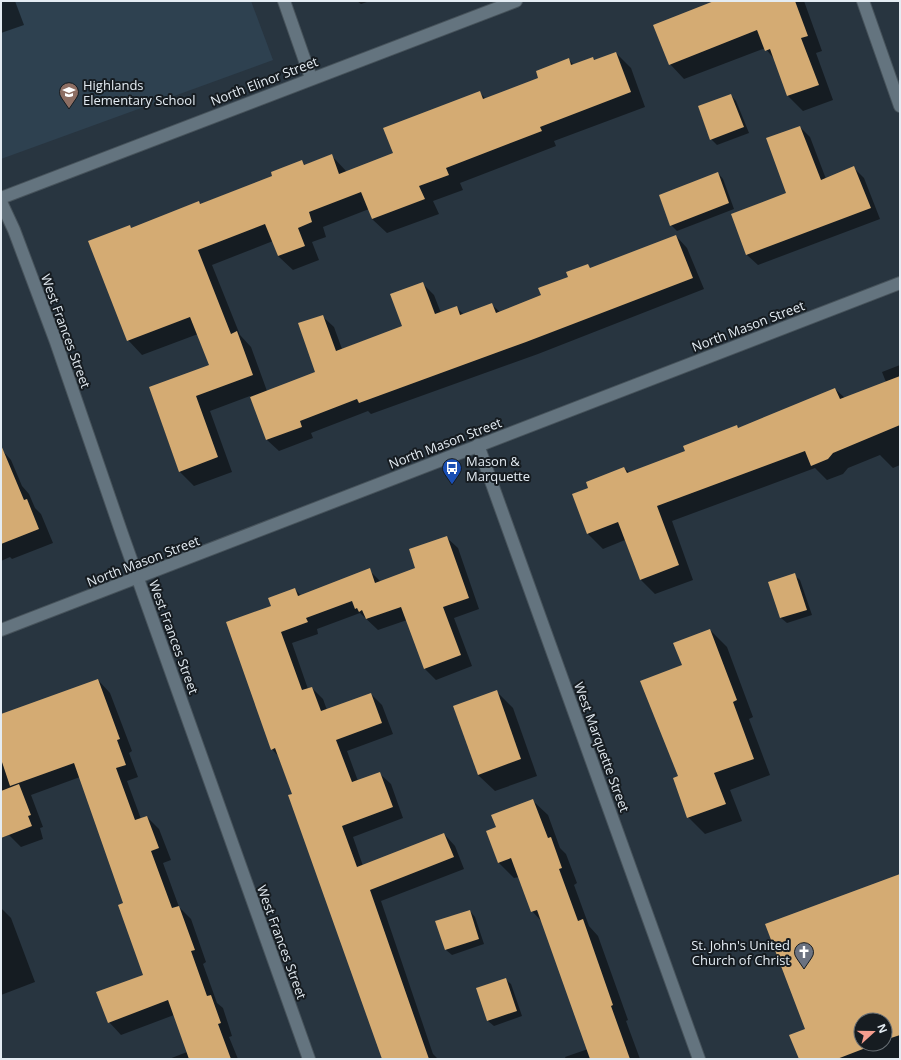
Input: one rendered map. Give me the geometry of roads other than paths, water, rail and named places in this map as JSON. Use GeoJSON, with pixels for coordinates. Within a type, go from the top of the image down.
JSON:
{"type":"FeatureCollection","features":[{"type":"Feature","properties":{"kind":"street"},"geometry":{"type":"LineString","coordinates":[[284,1],[311,78]]}},
{"type":"Feature","properties":{"kind":"street","name":"North Elinor Street"},"geometry":{"type":"LineString","coordinates":[[1,198],[311,78],[516,1]]}},
{"type":"Feature","properties":{"kind":"street"},"geometry":{"type":"LineString","coordinates":[[863,1],[900,106]]}},
{"type":"Feature","properties":{"kind":"street","name":"West Frances Street"},"geometry":{"type":"LineString","coordinates":[[1,202],[14,230],[56,342],[137,577],[309,1059]]}},
{"type":"Feature","properties":{"kind":"street","name":"North Mason Street"},"geometry":{"type":"LineString","coordinates":[[1,630],[900,283]]}},
{"type":"Feature","properties":{"kind":"street","name":"West Marquette Street"},"geometry":{"type":"LineString","coordinates":[[478,445],[699,1059]]}},
{"type":"Feature","properties":{"kind":"place","name":"Highlands Elementary School"},"geometry":{"type":"Point","coordinates":[69,109]}},
{"type":"Feature","properties":{"kind":"place","name":"Mason & Marquette"},"geometry":{"type":"Point","coordinates":[452,485]}},
{"type":"Feature","properties":{"kind":"place","name":"St. John's United Church of Christ"},"geometry":{"type":"Point","coordinates":[804,969]}}]}
